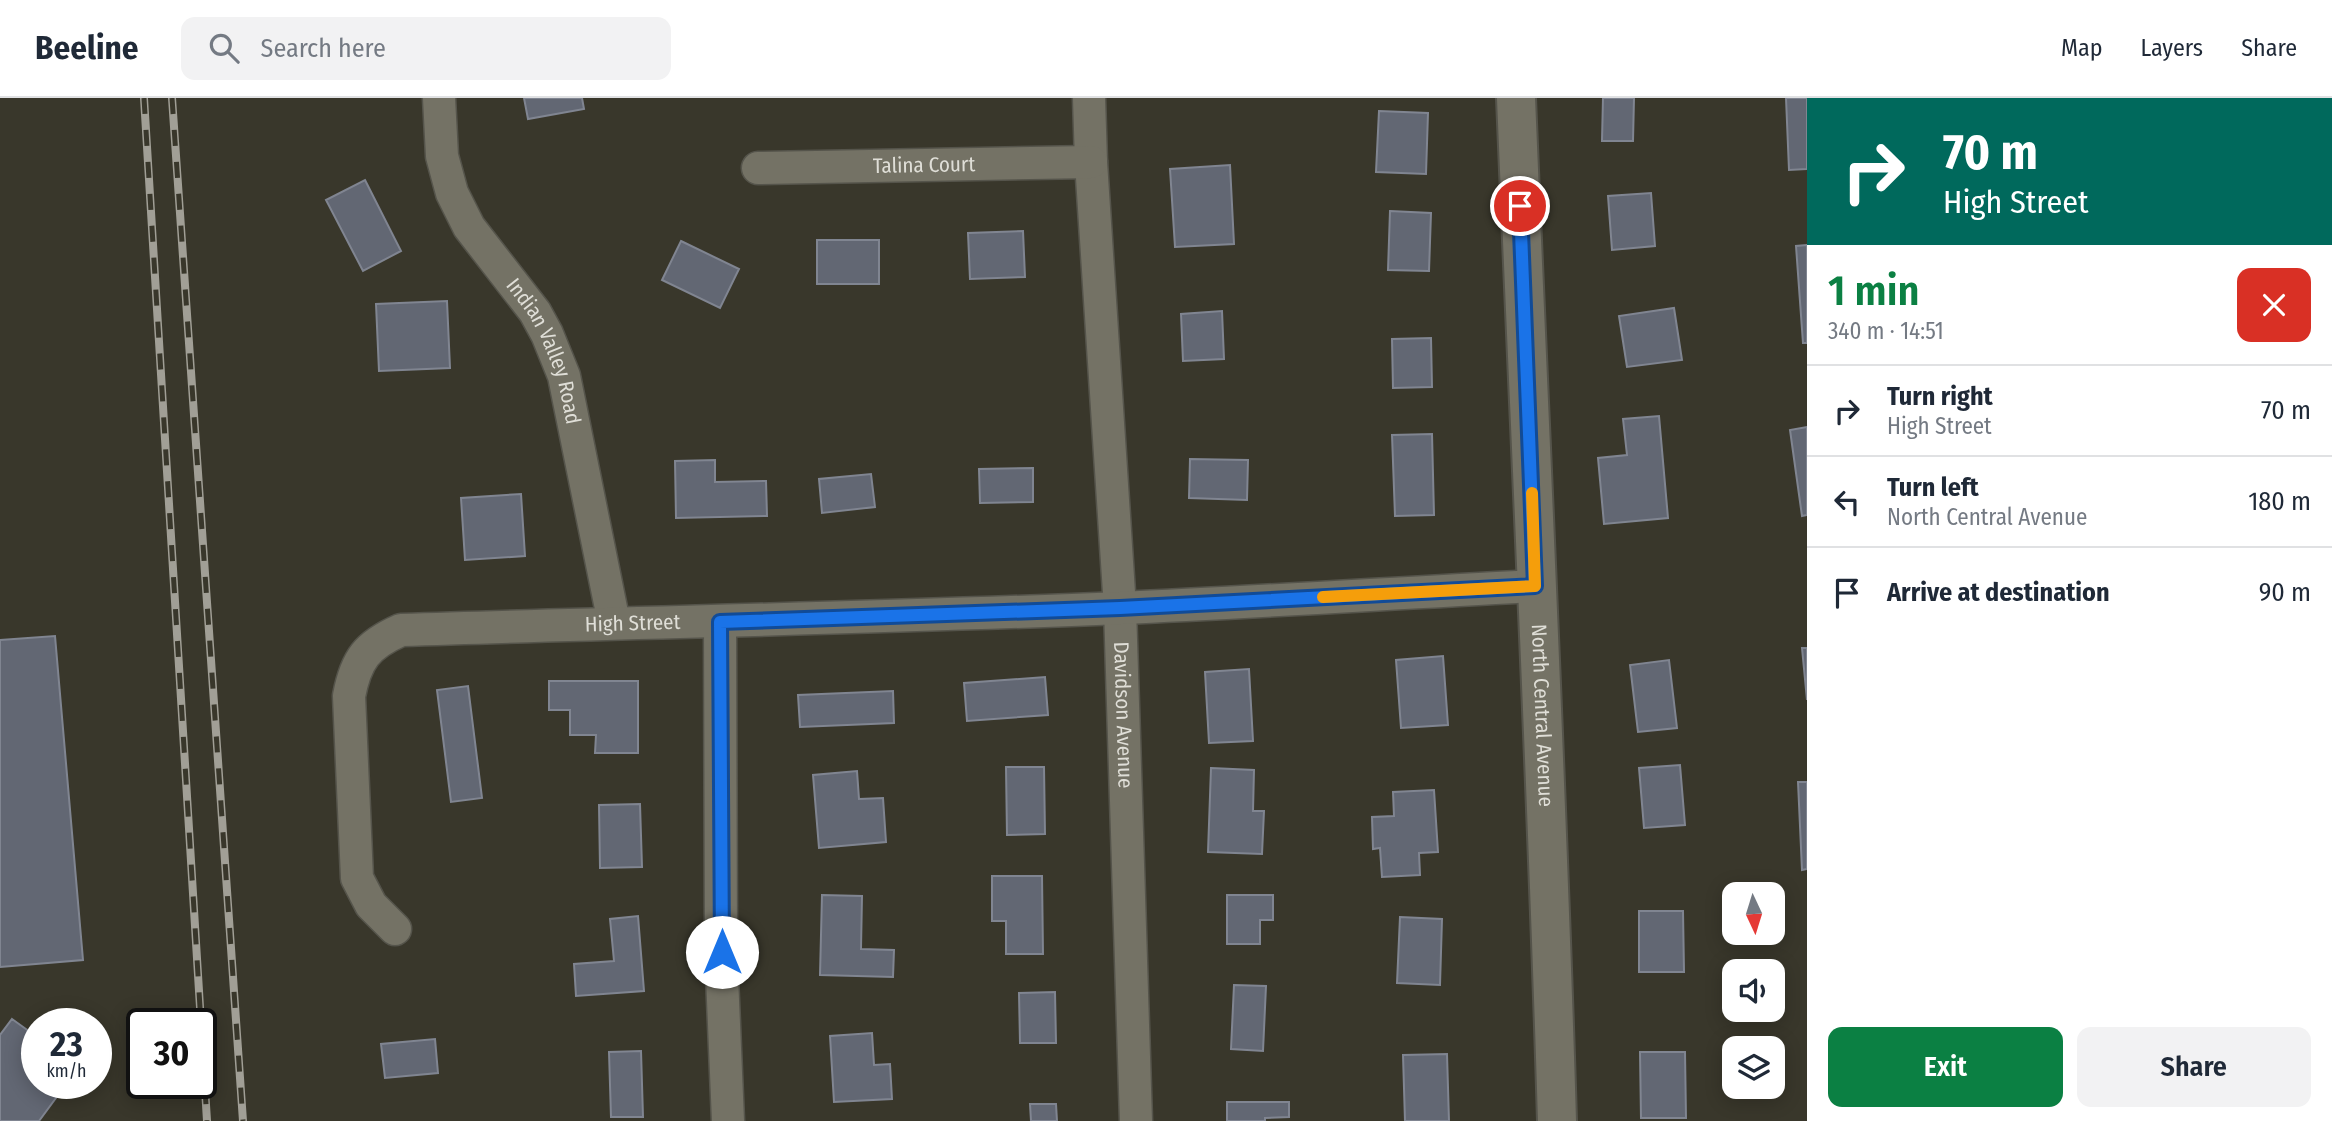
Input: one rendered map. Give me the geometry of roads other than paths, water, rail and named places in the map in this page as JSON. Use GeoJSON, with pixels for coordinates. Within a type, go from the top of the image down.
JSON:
{"type":"FeatureCollection","features":[{"type":"Feature","properties":{"kind":"main road","name":"North Central Avenue"},"geometry":{"type":"LineString","coordinates":[[1516,98],[1535,586],[1550,864],[1557,1121]]}},
{"type":"Feature","properties":{"kind":"street","name":"Indian Valley Road"},"geometry":{"type":"LineString","coordinates":[[439,98],[442,156],[452,193],[469,227],[535,312],[564,376],[614,623]]}},
{"type":"Feature","properties":{"kind":"street","name":"Davidson Avenue"},"geometry":{"type":"LineString","coordinates":[[1089,98],[1120,608],[1136,1121]]}},
{"type":"Feature","properties":{"kind":"street","name":"Talina Court"},"geometry":{"type":"LineString","coordinates":[[758,168],[1091,162]]}},
{"type":"Feature","properties":{"kind":"street","name":"High Street"},"geometry":{"type":"LineString","coordinates":[[396,929],[371,905],[357,878],[348,696],[353,672],[365,653],[380,639],[401,630],[1120,608],[1535,586]]}},
{"type":"Feature","properties":{"kind":"street"},"geometry":{"type":"LineString","coordinates":[[720,622],[722,952],[729,1121]]}},
{"type":"Feature","properties":{"kind":"railway"},"geometry":{"type":"LineString","coordinates":[[144,98],[207,1121]]}},
{"type":"Feature","properties":{"kind":"railway"},"geometry":{"type":"LineString","coordinates":[[172,98],[243,1121]]}}]}
